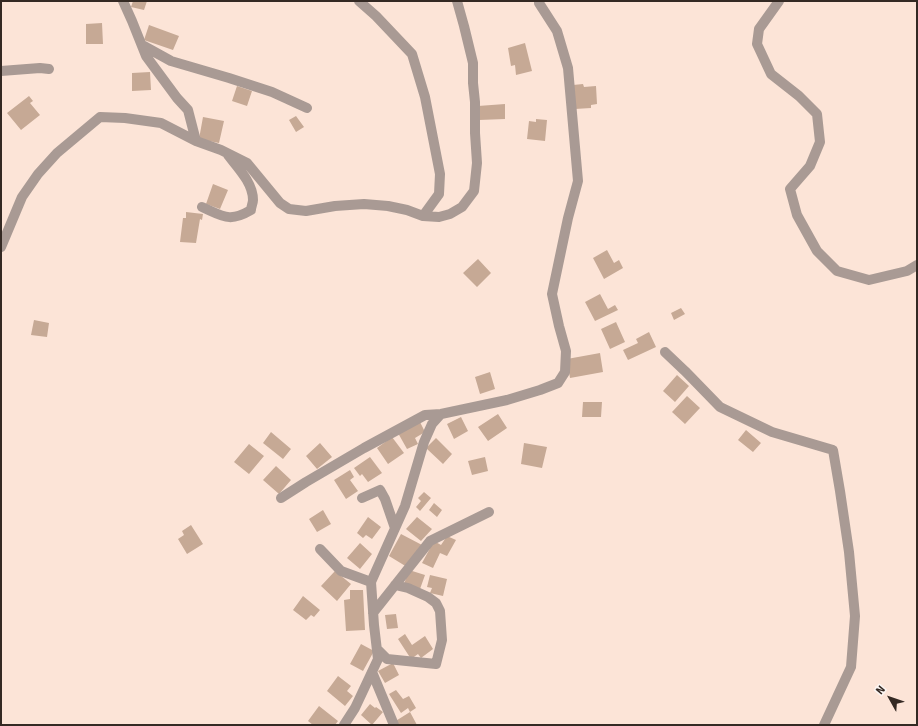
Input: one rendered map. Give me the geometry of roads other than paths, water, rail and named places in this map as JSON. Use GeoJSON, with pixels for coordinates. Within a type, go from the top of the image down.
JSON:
{"type":"FeatureCollection","features":[{"type":"Feature","properties":{"kind":"street"},"geometry":{"type":"LineString","coordinates":[[123,1],[146,56],[177,98],[188,110],[196,141]]}},
{"type":"Feature","properties":{"kind":"street"},"geometry":{"type":"LineString","coordinates":[[359,1],[376,16],[412,54],[422,90],[440,174],[439,194],[423,216]]}},
{"type":"Feature","properties":{"kind":"street"},"geometry":{"type":"LineString","coordinates":[[1,246],[22,197],[38,174],[57,152],[100,117],[125,118],[161,124],[196,141],[227,153],[247,163],[280,203],[289,209],[306,211],[335,206],[364,204],[388,206],[423,216],[439,217],[450,214],[462,207],[474,191],[477,163],[473,63],[457,1]]}},
{"type":"Feature","properties":{"kind":"street"},"geometry":{"type":"LineString","coordinates":[[281,498],[364,448],[425,415],[441,414],[507,400],[540,390],[558,383],[565,372],[566,351],[552,294],[568,218],[578,181],[568,68],[557,32],[539,1]]}},
{"type":"Feature","properties":{"kind":"street"},"geometry":{"type":"LineString","coordinates":[[779,1],[759,29],[757,44],[772,74],[799,96],[817,114],[820,142],[810,166],[790,190],[797,215],[817,251],[837,271],[869,280],[906,271],[917,265]]}},
{"type":"Feature","properties":{"kind":"street"},"geometry":{"type":"LineString","coordinates":[[142,45],[171,61],[272,92],[307,108]]}},
{"type":"Feature","properties":{"kind":"street"},"geometry":{"type":"LineString","coordinates":[[1,71],[40,68],[49,69]]}},
{"type":"Feature","properties":{"kind":"street"},"geometry":{"type":"LineString","coordinates":[[202,207],[227,218],[241,216],[251,210],[253,201],[250,186],[242,172],[227,153]]}},
{"type":"Feature","properties":{"kind":"street"},"geometry":{"type":"LineString","coordinates":[[664,352],[720,407],[772,432],[833,450],[849,552],[855,616],[851,667],[824,725]]}},
{"type":"Feature","properties":{"kind":"street"},"geometry":{"type":"LineString","coordinates":[[344,725],[355,708],[378,659],[371,582],[406,506],[424,442],[432,424],[441,414]]}},
{"type":"Feature","properties":{"kind":"street"},"geometry":{"type":"LineString","coordinates":[[362,498],[380,490],[386,499],[395,528]]}},
{"type":"Feature","properties":{"kind":"street"},"geometry":{"type":"LineString","coordinates":[[373,613],[430,541],[489,512]]}},
{"type":"Feature","properties":{"kind":"street"},"geometry":{"type":"LineString","coordinates":[[320,550],[341,571],[371,582]]}},
{"type":"Feature","properties":{"kind":"street"},"geometry":{"type":"LineString","coordinates":[[377,649],[387,658],[436,664],[442,640],[440,611],[436,603],[428,597],[408,588],[395,585]]}},
{"type":"Feature","properties":{"kind":"street"},"geometry":{"type":"LineString","coordinates":[[372,672],[394,725]]}}]}
